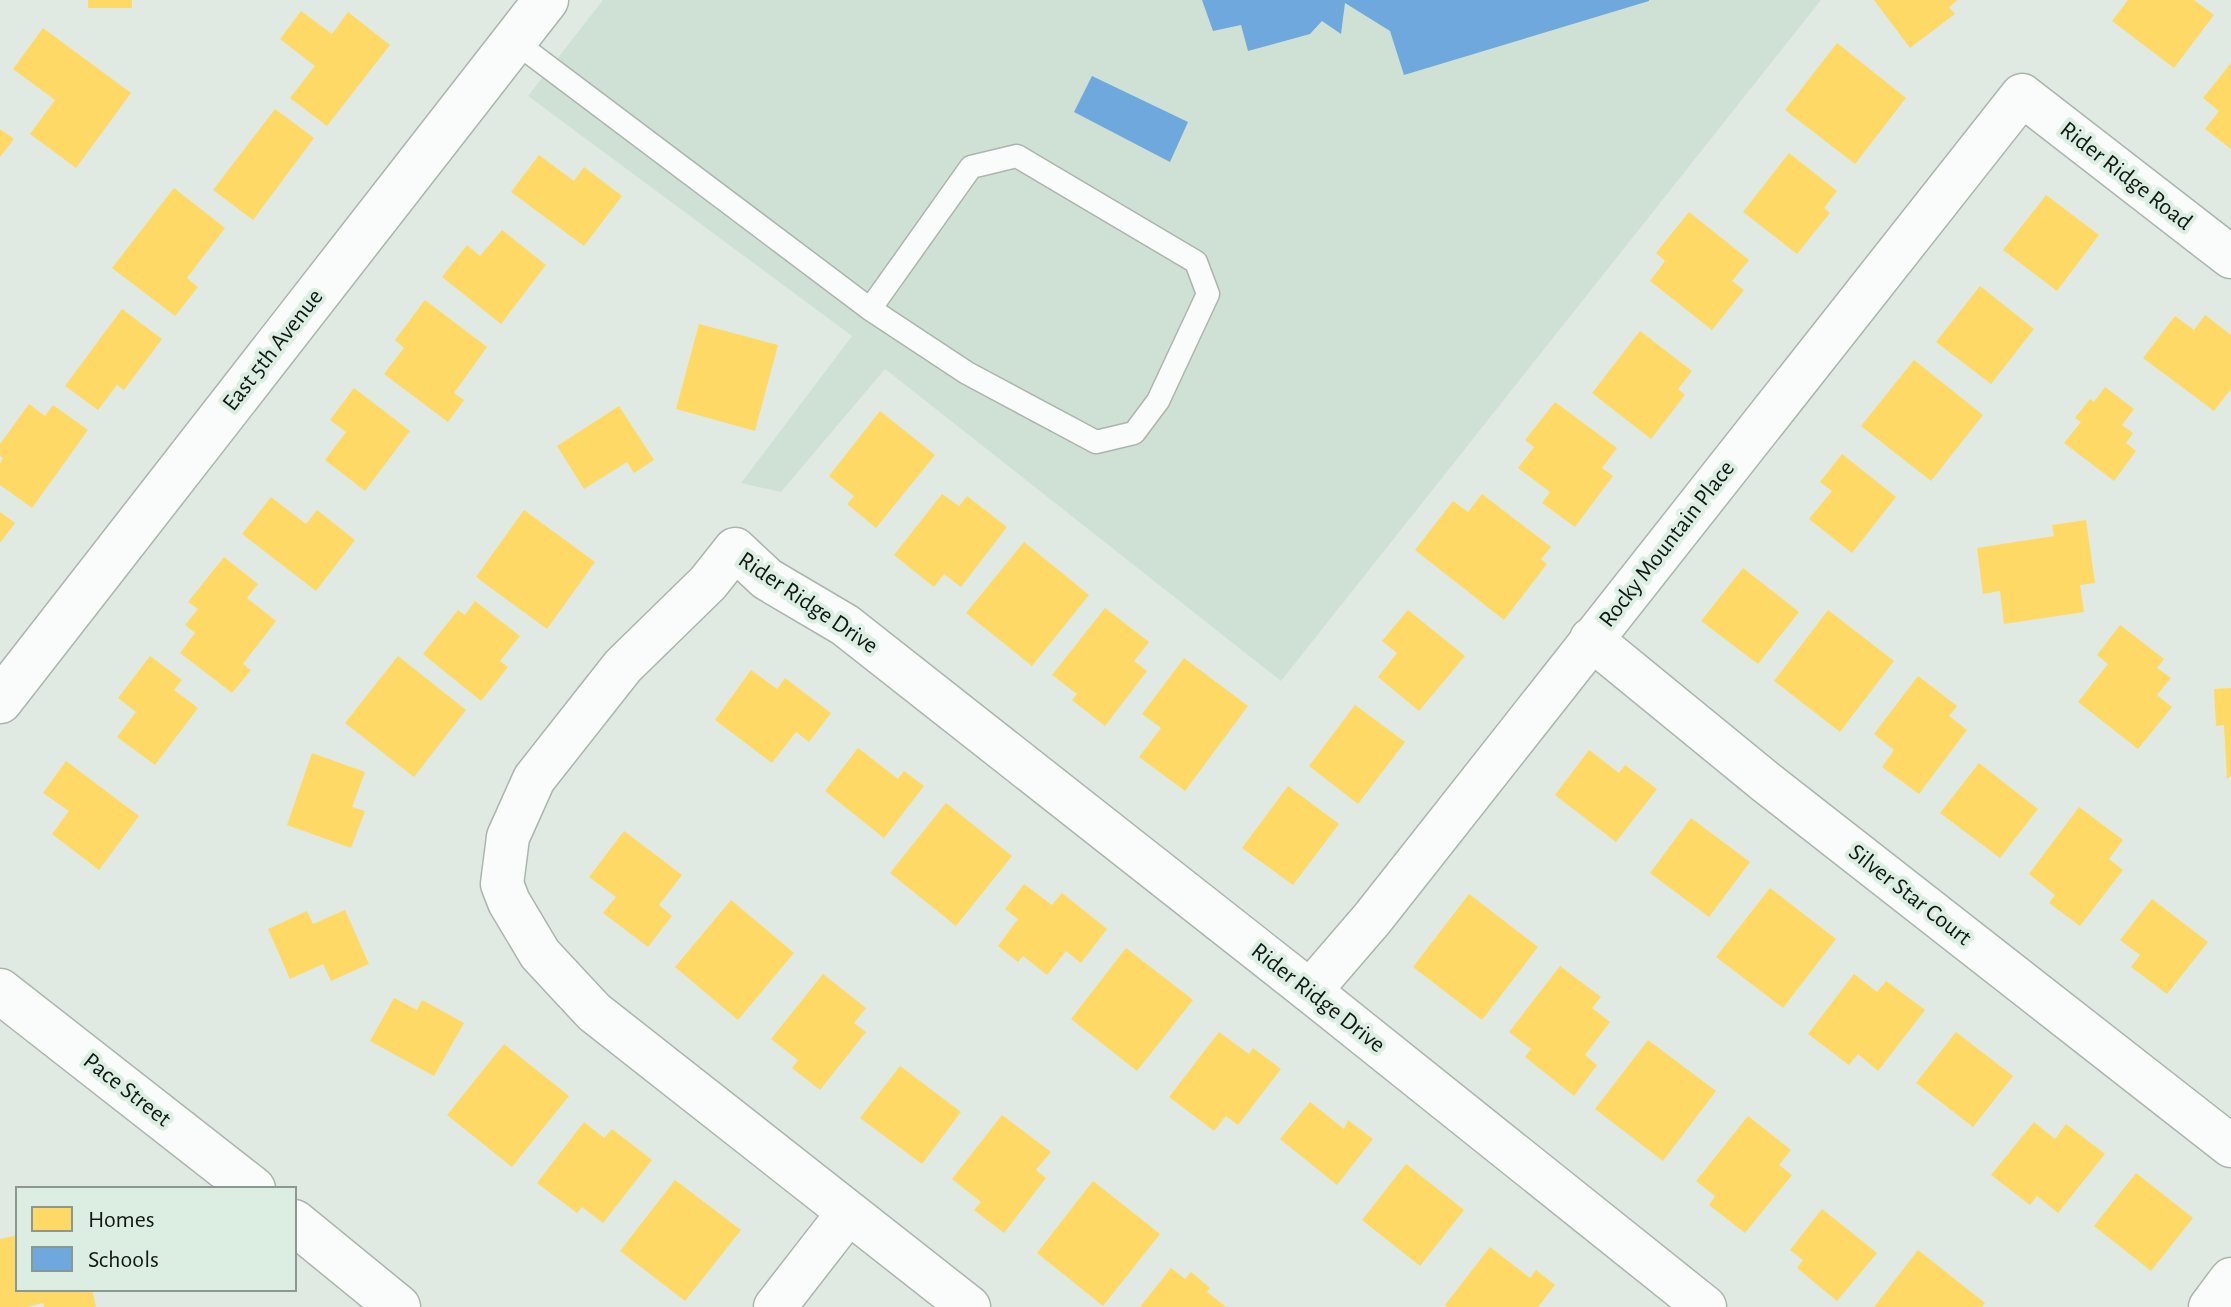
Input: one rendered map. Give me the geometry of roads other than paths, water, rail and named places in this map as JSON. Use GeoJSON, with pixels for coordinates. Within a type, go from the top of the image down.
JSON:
{"type":"FeatureCollection","features":[{"type":"Feature","properties":{"kind":"street","name":"East 5th Avenue"},"geometry":{"type":"LineString","coordinates":[[0,701],[546,0]]}},
{"type":"Feature","properties":{"kind":"street","name":"Rider Ridge Road"},"geometry":{"type":"LineString","coordinates":[[2022,95],[2231,257]]}},
{"type":"Feature","properties":{"kind":"street","name":"Rocky Mountain Place"},"geometry":{"type":"LineString","coordinates":[[1310,991],[1372,919],[2022,95]]}},
{"type":"Feature","properties":{"kind":"street","name":"Rider Ridge Drive"},"geometry":{"type":"LineString","coordinates":[[969,1307],[594,1012],[540,954],[509,902],[502,884],[508,837],[534,779],[623,666],[708,583],[735,549],[767,579],[845,625],[1705,1307]]}},
{"type":"Feature","properties":{"kind":"street","name":"Silver Star Court"},"geometry":{"type":"LineString","coordinates":[[1591,639],[1767,783],[2231,1146]]}},
{"type":"Feature","properties":{"kind":"street","name":"Pace Street"},"geometry":{"type":"LineString","coordinates":[[0,991],[250,1187]]}},
{"type":"Feature","properties":{"kind":"street"},"geometry":{"type":"LineString","coordinates":[[775,1307],[848,1213]]}},
{"type":"Feature","properties":{"kind":"street"},"geometry":{"type":"LineString","coordinates":[[296,1224],[398,1307]]}},
{"type":"Feature","properties":{"kind":"street"},"geometry":{"type":"LineString","coordinates":[[2210,1307],[2231,1279]]}},
{"type":"Feature","properties":{"kind":"lane"},"geometry":{"type":"LineString","coordinates":[[514,41],[870,309],[967,373],[1096,442],[1134,433],[1158,401],[1208,294],[1196,262],[1017,156],[971,167],[870,309]]}}]}
